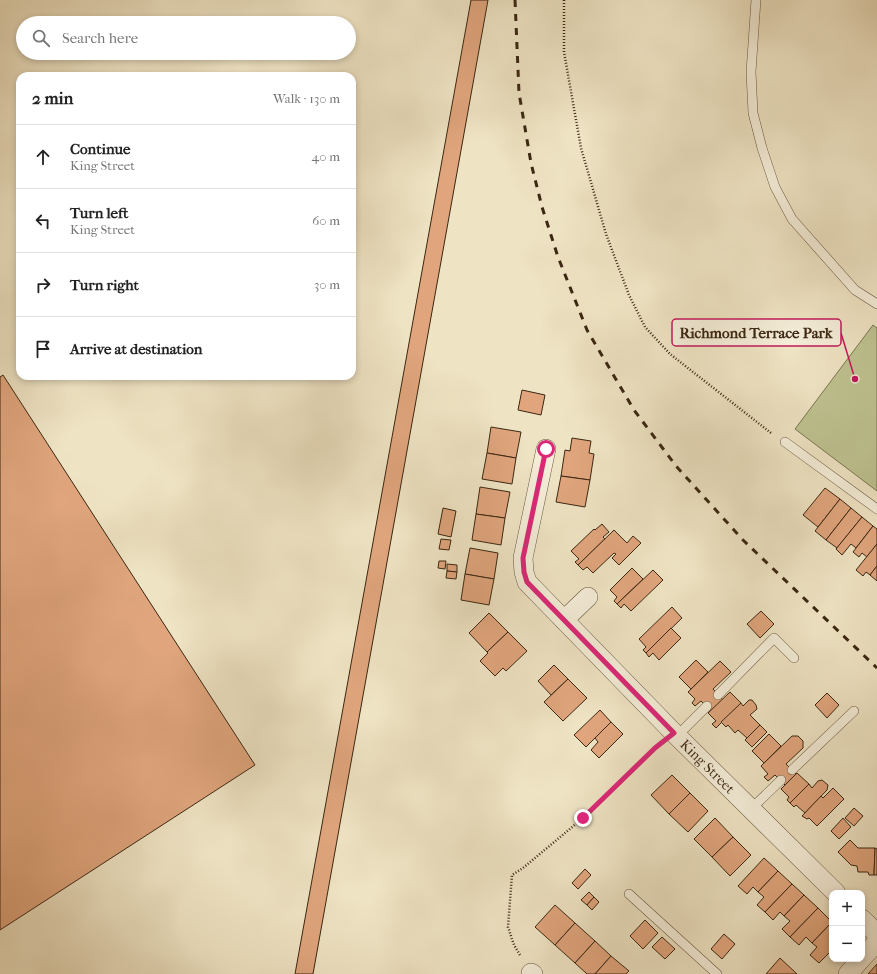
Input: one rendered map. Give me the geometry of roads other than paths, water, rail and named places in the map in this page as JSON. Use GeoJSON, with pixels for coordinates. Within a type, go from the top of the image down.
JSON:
{"type":"FeatureCollection","features":[{"type":"Feature","properties":{"kind":"street","name":"King Street"},"geometry":{"type":"LineString","coordinates":[[546,449],[523,558],[524,572],[527,582],[676,734],[833,890]]}},
{"type":"Feature","properties":{"kind":"street"},"geometry":{"type":"LineString","coordinates":[[564,620],[588,597]]}},
{"type":"Feature","properties":{"kind":"street"},"geometry":{"type":"LineString","coordinates":[[865,922],[877,934]]}},
{"type":"Feature","properties":{"kind":"street"},"geometry":{"type":"LineString","coordinates":[[865,956],[877,942]]}},
{"type":"Feature","properties":{"kind":"street"},"geometry":{"type":"LineString","coordinates":[[848,974],[859,962]]}},
{"type":"Feature","properties":{"kind":"lane"},"geometry":{"type":"LineString","coordinates":[[756,0],[751,72],[753,112],[762,148],[775,186],[792,219],[855,290],[877,304]]}},
{"type":"Feature","properties":{"kind":"lane"},"geometry":{"type":"LineString","coordinates":[[785,442],[877,509]]}},
{"type":"Feature","properties":{"kind":"lane"},"geometry":{"type":"LineString","coordinates":[[718,695],[774,638],[794,658]]}},
{"type":"Feature","properties":{"kind":"lane"},"geometry":{"type":"LineString","coordinates":[[676,734],[707,706]]}},
{"type":"Feature","properties":{"kind":"lane"},"geometry":{"type":"LineString","coordinates":[[792,770],[854,711]]}},
{"type":"Feature","properties":{"kind":"lane"},"geometry":{"type":"LineString","coordinates":[[751,809],[781,780]]}},
{"type":"Feature","properties":{"kind":"lane"},"geometry":{"type":"LineString","coordinates":[[629,894],[716,974]]}},
{"type":"Feature","properties":{"kind":"railway"},"geometry":{"type":"LineString","coordinates":[[515,0],[519,93],[531,163],[542,207],[558,257],[587,330],[634,410],[676,466],[743,540],[877,668]]}},
{"type":"Feature","properties":{"kind":"place","name":"Richmond Terrace Park"},"geometry":{"type":"Point","coordinates":[855,379]}}]}
